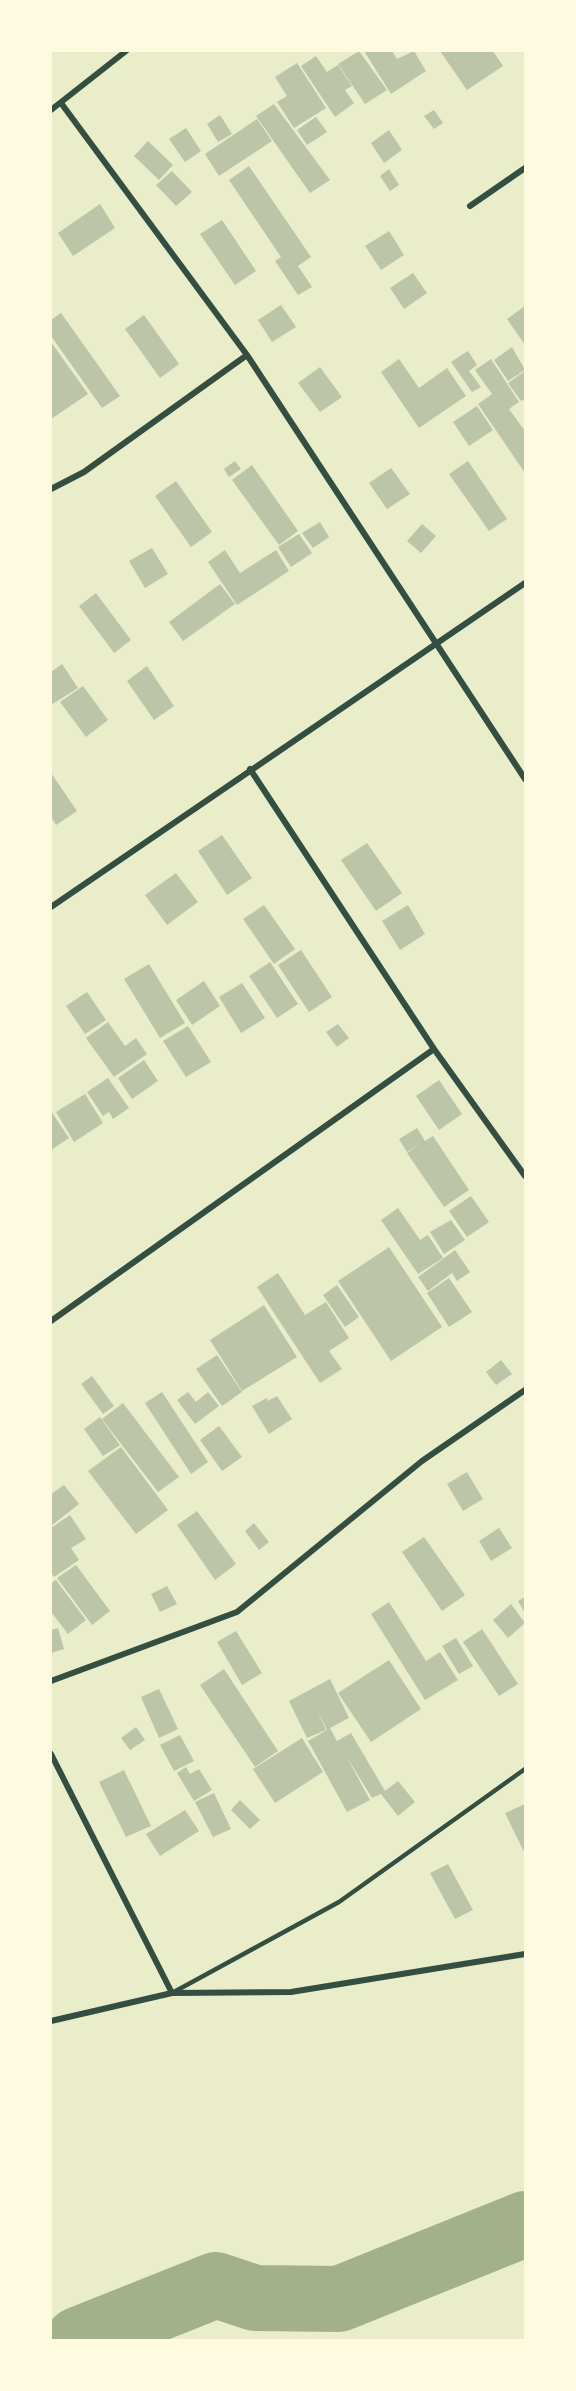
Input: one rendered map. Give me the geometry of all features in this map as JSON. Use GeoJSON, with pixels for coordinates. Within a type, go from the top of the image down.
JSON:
{"type":"FeatureCollection","features":[{"type":"Feature","properties":{"kind":"street"},"geometry":{"type":"LineString","coordinates":[[51,110],[126,51]]}},
{"type":"Feature","properties":{"kind":"street"},"geometry":{"type":"LineString","coordinates":[[61,103],[247,355],[439,644],[525,779]]}},
{"type":"Feature","properties":{"kind":"street"},"geometry":{"type":"LineString","coordinates":[[470,206],[525,168]]}},
{"type":"Feature","properties":{"kind":"street"},"geometry":{"type":"LineString","coordinates":[[51,489],[84,472],[247,355]]}},
{"type":"Feature","properties":{"kind":"street"},"geometry":{"type":"LineString","coordinates":[[51,906],[250,769],[439,644],[525,583]]}},
{"type":"Feature","properties":{"kind":"street"},"geometry":{"type":"LineString","coordinates":[[250,769],[434,1049],[525,1176]]}},
{"type":"Feature","properties":{"kind":"street"},"geometry":{"type":"LineString","coordinates":[[51,1321],[434,1049]]}},
{"type":"Feature","properties":{"kind":"street"},"geometry":{"type":"LineString","coordinates":[[51,1681],[237,1612],[422,1461],[525,1390]]}},
{"type":"Feature","properties":{"kind":"street"},"geometry":{"type":"LineString","coordinates":[[51,1754],[172,1993]]}},
{"type":"Feature","properties":{"kind":"street"},"geometry":{"type":"LineString","coordinates":[[51,2021],[172,1993],[291,1992],[525,1954]]}},
{"type":"Feature","properties":{"kind":"lane"},"geometry":{"type":"LineString","coordinates":[[172,1993],[339,1902],[525,1769]]}},
{"type":"Feature","properties":{"kind":"building"},"geometry":{"type":"Polygon","coordinates":[[[359,51],[387,90],[365,104],[338,64],[359,51]]]}},
{"type":"Feature","properties":{"kind":"building"},"geometry":{"type":"Polygon","coordinates":[[[364,51],[392,51],[397,59],[414,51],[426,71],[391,94],[364,51]]]}},
{"type":"Feature","properties":{"kind":"building"},"geometry":{"type":"Polygon","coordinates":[[[440,51],[493,51],[503,66],[467,90],[440,51]]]}},
{"type":"Feature","properties":{"kind":"building"},"geometry":{"type":"Polygon","coordinates":[[[316,56],[327,72],[338,65],[352,86],[345,90],[354,103],[335,117],[301,66],[316,56]]]}},
{"type":"Feature","properties":{"kind":"building"},"geometry":{"type":"Polygon","coordinates":[[[297,63],[326,108],[294,128],[277,102],[287,96],[275,77],[297,63]]]}},
{"type":"Feature","properties":{"kind":"building"},"geometry":{"type":"Polygon","coordinates":[[[274,104],[330,180],[310,193],[256,116],[274,104]]]}},
{"type":"Feature","properties":{"kind":"building"},"geometry":{"type":"Polygon","coordinates":[[[434,110],[443,123],[434,129],[424,116],[434,110]]]}},
{"type":"Feature","properties":{"kind":"building"},"geometry":{"type":"Polygon","coordinates":[[[220,115],[232,134],[218,142],[207,124],[220,115]]]}},
{"type":"Feature","properties":{"kind":"building"},"geometry":{"type":"Polygon","coordinates":[[[316,117],[327,132],[307,145],[297,130],[316,117]]]}},
{"type":"Feature","properties":{"kind":"building"},"geometry":{"type":"Polygon","coordinates":[[[257,119],[272,141],[219,176],[205,154],[257,119]]]}},
{"type":"Feature","properties":{"kind":"building"},"geometry":{"type":"Polygon","coordinates":[[[186,128],[201,151],[185,162],[169,139],[186,128]]]}},
{"type":"Feature","properties":{"kind":"building"},"geometry":{"type":"Polygon","coordinates":[[[389,130],[402,150],[384,163],[371,143],[389,130]]]}},
{"type":"Feature","properties":{"kind":"building"},"geometry":{"type":"Polygon","coordinates":[[[148,141],[173,165],[159,180],[134,156],[148,141]]]}},
{"type":"Feature","properties":{"kind":"building"},"geometry":{"type":"Polygon","coordinates":[[[249,166],[311,257],[298,266],[312,287],[298,295],[275,261],[281,257],[229,180],[249,166]]]}},
{"type":"Feature","properties":{"kind":"building"},"geometry":{"type":"Polygon","coordinates":[[[389,169],[399,185],[390,191],[380,176],[389,169]]]}},
{"type":"Feature","properties":{"kind":"building"},"geometry":{"type":"Polygon","coordinates":[[[172,171],[192,192],[176,206],[156,185],[172,171]]]}},
{"type":"Feature","properties":{"kind":"building"},"geometry":{"type":"Polygon","coordinates":[[[100,204],[115,228],[73,256],[58,233],[100,204]]]}},
{"type":"Feature","properties":{"kind":"building"},"geometry":{"type":"Polygon","coordinates":[[[222,220],[256,271],[235,285],[200,234],[222,220]]]}},
{"type":"Feature","properties":{"kind":"building"},"geometry":{"type":"Polygon","coordinates":[[[389,231],[404,255],[381,270],[365,246],[389,231]]]}},
{"type":"Feature","properties":{"kind":"building"},"geometry":{"type":"Polygon","coordinates":[[[413,273],[427,293],[404,309],[390,288],[413,273]]]}},
{"type":"Feature","properties":{"kind":"building"},"geometry":{"type":"Polygon","coordinates":[[[281,305],[296,327],[272,342],[258,320],[281,305]]]}},
{"type":"Feature","properties":{"kind":"building"},"geometry":{"type":"Polygon","coordinates":[[[525,306],[525,345],[507,319],[525,306]]]}},
{"type":"Feature","properties":{"kind":"building"},"geometry":{"type":"Polygon","coordinates":[[[61,313],[120,396],[102,408],[51,336],[51,320],[61,313]]]}},
{"type":"Feature","properties":{"kind":"building"},"geometry":{"type":"Polygon","coordinates":[[[144,315],[179,364],[160,378],[125,329],[144,315]]]}},
{"type":"Feature","properties":{"kind":"building"},"geometry":{"type":"Polygon","coordinates":[[[51,342],[88,394],[51,419],[51,342]]]}},
{"type":"Feature","properties":{"kind":"building"},"geometry":{"type":"Polygon","coordinates":[[[512,347],[525,370],[508,381],[494,360],[512,347]]]}},
{"type":"Feature","properties":{"kind":"building"},"geometry":{"type":"Polygon","coordinates":[[[468,351],[477,365],[469,371],[481,387],[472,392],[451,362],[468,351]]]}},
{"type":"Feature","properties":{"kind":"building"},"geometry":{"type":"Polygon","coordinates":[[[399,359],[419,388],[447,368],[466,396],[419,428],[381,372],[399,359]]]}},
{"type":"Feature","properties":{"kind":"building"},"geometry":{"type":"Polygon","coordinates":[[[491,359],[519,402],[509,409],[525,431],[525,473],[478,404],[492,394],[475,370],[491,359]]]}},
{"type":"Feature","properties":{"kind":"building"},"geometry":{"type":"Polygon","coordinates":[[[320,367],[342,397],[320,412],[298,383],[320,367]]]}},
{"type":"Feature","properties":{"kind":"building"},"geometry":{"type":"Polygon","coordinates":[[[525,371],[525,399],[521,401],[508,383],[525,371]]]}},
{"type":"Feature","properties":{"kind":"building"},"geometry":{"type":"Polygon","coordinates":[[[477,406],[493,430],[469,446],[453,422],[477,406]]]}},
{"type":"Feature","properties":{"kind":"building"},"geometry":{"type":"Polygon","coordinates":[[[235,461],[241,469],[229,477],[224,469],[235,461]]]}},
{"type":"Feature","properties":{"kind":"building"},"geometry":{"type":"Polygon","coordinates":[[[468,461],[507,519],[489,531],[449,474],[468,461]]]}},
{"type":"Feature","properties":{"kind":"building"},"geometry":{"type":"Polygon","coordinates":[[[252,465],[298,531],[279,545],[232,480],[252,465]]]}},
{"type":"Feature","properties":{"kind":"building"},"geometry":{"type":"Polygon","coordinates":[[[391,468],[410,494],[387,509],[369,483],[391,468]]]}},
{"type":"Feature","properties":{"kind":"building"},"geometry":{"type":"Polygon","coordinates":[[[176,481],[212,532],[191,547],[155,496],[176,481]]]}},
{"type":"Feature","properties":{"kind":"building"},"geometry":{"type":"Polygon","coordinates":[[[320,522],[329,537],[313,548],[302,533],[320,522]]]}},
{"type":"Feature","properties":{"kind":"building"},"geometry":{"type":"Polygon","coordinates":[[[422,524],[436,536],[421,553],[407,541],[422,524]]]}},
{"type":"Feature","properties":{"kind":"building"},"geometry":{"type":"Polygon","coordinates":[[[299,534],[312,553],[291,567],[278,547],[299,534]]]}},
{"type":"Feature","properties":{"kind":"building"},"geometry":{"type":"Polygon","coordinates":[[[152,548],[168,574],[145,588],[129,561],[152,548]]]}},
{"type":"Feature","properties":{"kind":"building"},"geometry":{"type":"Polygon","coordinates":[[[225,550],[240,573],[276,550],[289,571],[237,605],[208,562],[225,550]]]}},
{"type":"Feature","properties":{"kind":"building"},"geometry":{"type":"Polygon","coordinates":[[[220,584],[235,604],[183,641],[169,622],[220,584]]]}},
{"type":"Feature","properties":{"kind":"building"},"geometry":{"type":"Polygon","coordinates":[[[96,593],[131,640],[114,653],[79,606],[96,593]]]}},
{"type":"Feature","properties":{"kind":"building"},"geometry":{"type":"Polygon","coordinates":[[[62,664],[78,688],[51,705],[51,672],[62,664]]]}},
{"type":"Feature","properties":{"kind":"building"},"geometry":{"type":"Polygon","coordinates":[[[147,666],[174,706],[154,720],[127,681],[147,666]]]}},
{"type":"Feature","properties":{"kind":"building"},"geometry":{"type":"Polygon","coordinates":[[[83,686],[108,720],[86,737],[60,702],[83,686]]]}},
{"type":"Feature","properties":{"kind":"building"},"geometry":{"type":"Polygon","coordinates":[[[51,773],[77,811],[56,825],[51,817],[51,773]]]}},
{"type":"Feature","properties":{"kind":"building"},"geometry":{"type":"Polygon","coordinates":[[[222,835],[252,878],[227,895],[198,851],[222,835]]]}},
{"type":"Feature","properties":{"kind":"building"},"geometry":{"type":"Polygon","coordinates":[[[367,843],[402,893],[376,911],[341,860],[367,843]]]}},
{"type":"Feature","properties":{"kind":"building"},"geometry":{"type":"Polygon","coordinates":[[[176,873],[198,902],[167,925],[145,895],[176,873]]]}},
{"type":"Feature","properties":{"kind":"building"},"geometry":{"type":"Polygon","coordinates":[[[264,905],[295,949],[274,964],[243,919],[264,905]]]}},
{"type":"Feature","properties":{"kind":"building"},"geometry":{"type":"Polygon","coordinates":[[[408,905],[425,934],[400,950],[382,921],[408,905]]]}},
{"type":"Feature","properties":{"kind":"building"},"geometry":{"type":"Polygon","coordinates":[[[301,950],[332,997],[309,1012],[278,965],[301,950]]]}},
{"type":"Feature","properties":{"kind":"building"},"geometry":{"type":"Polygon","coordinates":[[[270,962],[298,1004],[277,1018],[249,976],[270,962]]]}},
{"type":"Feature","properties":{"kind":"building"},"geometry":{"type":"Polygon","coordinates":[[[149,964],[185,1023],[160,1038],[124,979],[149,964]]]}},
{"type":"Feature","properties":{"kind":"building"},"geometry":{"type":"Polygon","coordinates":[[[204,981],[220,1006],[192,1025],[176,1000],[204,981]]]}},
{"type":"Feature","properties":{"kind":"building"},"geometry":{"type":"Polygon","coordinates":[[[242,983],[265,1018],[241,1033],[219,997],[242,983]]]}},
{"type":"Feature","properties":{"kind":"building"},"geometry":{"type":"Polygon","coordinates":[[[87,992],[106,1020],[85,1034],[66,1006],[87,992]]]}},
{"type":"Feature","properties":{"kind":"building"},"geometry":{"type":"Polygon","coordinates":[[[108,1022],[125,1046],[136,1038],[147,1054],[114,1077],[86,1038],[108,1022]]]}},
{"type":"Feature","properties":{"kind":"building"},"geometry":{"type":"Polygon","coordinates":[[[338,1024],[349,1038],[337,1047],[326,1032],[338,1024]]]}},
{"type":"Feature","properties":{"kind":"building"},"geometry":{"type":"Polygon","coordinates":[[[188,1026],[211,1062],[186,1077],[163,1041],[188,1026]]]}},
{"type":"Feature","properties":{"kind":"building"},"geometry":{"type":"Polygon","coordinates":[[[144,1060],[158,1081],[132,1099],[118,1078],[144,1060]]]}},
{"type":"Feature","properties":{"kind":"building"},"geometry":{"type":"Polygon","coordinates":[[[108,1078],[129,1108],[113,1119],[109,1112],[103,1116],[87,1092],[108,1078]]]}},
{"type":"Feature","properties":{"kind":"building"},"geometry":{"type":"Polygon","coordinates":[[[439,1080],[462,1114],[439,1130],[416,1096],[439,1080]]]}},
{"type":"Feature","properties":{"kind":"building"},"geometry":{"type":"Polygon","coordinates":[[[85,1094],[103,1123],[74,1142],[56,1112],[85,1094]]]}},
{"type":"Feature","properties":{"kind":"building"},"geometry":{"type":"Polygon","coordinates":[[[51,1111],[69,1138],[51,1150],[51,1111]]]}},
{"type":"Feature","properties":{"kind":"building"},"geometry":{"type":"Polygon","coordinates":[[[417,1128],[425,1141],[433,1136],[469,1190],[444,1207],[407,1153],[422,1142],[407,1152],[399,1139],[417,1128]]]}},
{"type":"Feature","properties":{"kind":"building"},"geometry":{"type":"Polygon","coordinates":[[[471,1196],[489,1222],[467,1237],[449,1211],[471,1196]]]}},
{"type":"Feature","properties":{"kind":"building"},"geometry":{"type":"Polygon","coordinates":[[[398,1208],[420,1240],[428,1235],[443,1258],[418,1274],[381,1220],[398,1208]]]}},
{"type":"Feature","properties":{"kind":"building"},"geometry":{"type":"Polygon","coordinates":[[[451,1220],[465,1240],[444,1254],[430,1232],[451,1220]]]}},
{"type":"Feature","properties":{"kind":"building"},"geometry":{"type":"Polygon","coordinates":[[[389,1247],[442,1327],[391,1361],[338,1281],[389,1247]]]}},
{"type":"Feature","properties":{"kind":"building"},"geometry":{"type":"Polygon","coordinates":[[[455,1250],[470,1272],[457,1281],[452,1273],[428,1291],[418,1277],[455,1250]]]}},
{"type":"Feature","properties":{"kind":"building"},"geometry":{"type":"Polygon","coordinates":[[[278,1273],[305,1315],[326,1302],[349,1338],[329,1351],[342,1369],[320,1383],[257,1287],[278,1273]]]}},
{"type":"Feature","properties":{"kind":"building"},"geometry":{"type":"Polygon","coordinates":[[[449,1278],[472,1312],[449,1327],[427,1293],[449,1278]]]}},
{"type":"Feature","properties":{"kind":"building"},"geometry":{"type":"Polygon","coordinates":[[[337,1285],[359,1317],[345,1327],[323,1295],[337,1285]]]}},
{"type":"Feature","properties":{"kind":"building"},"geometry":{"type":"Polygon","coordinates":[[[264,1305],[297,1357],[242,1391],[210,1340],[264,1305]]]}},
{"type":"Feature","properties":{"kind":"building"},"geometry":{"type":"Polygon","coordinates":[[[217,1355],[242,1392],[222,1406],[196,1369],[217,1355]]]}},
{"type":"Feature","properties":{"kind":"building"},"geometry":{"type":"Polygon","coordinates":[[[501,1360],[512,1374],[496,1385],[486,1372],[501,1360]]]}},
{"type":"Feature","properties":{"kind":"building"},"geometry":{"type":"Polygon","coordinates":[[[92,1376],[114,1406],[103,1414],[81,1384],[92,1376]]]}},
{"type":"Feature","properties":{"kind":"building"},"geometry":{"type":"Polygon","coordinates":[[[162,1392],[208,1462],[191,1474],[145,1403],[162,1392]]]}},
{"type":"Feature","properties":{"kind":"building"},"geometry":{"type":"Polygon","coordinates":[[[188,1392],[196,1402],[208,1392],[219,1406],[195,1424],[177,1400],[188,1392]]]}},
{"type":"Feature","properties":{"kind":"building"},"geometry":{"type":"Polygon","coordinates":[[[277,1396],[292,1419],[269,1434],[252,1406],[267,1398],[268,1401],[277,1396]]]}},
{"type":"Feature","properties":{"kind":"building"},"geometry":{"type":"Polygon","coordinates":[[[123,1403],[179,1477],[158,1492],[102,1419],[123,1403]]]}},
{"type":"Feature","properties":{"kind":"building"},"geometry":{"type":"Polygon","coordinates":[[[100,1417],[120,1445],[103,1456],[84,1429],[100,1417]]]}},
{"type":"Feature","properties":{"kind":"building"},"geometry":{"type":"Polygon","coordinates":[[[219,1426],[242,1457],[222,1471],[200,1440],[219,1426]]]}},
{"type":"Feature","properties":{"kind":"building"},"geometry":{"type":"Polygon","coordinates":[[[121,1447],[168,1510],[136,1534],[88,1471],[121,1447]]]}},
{"type":"Feature","properties":{"kind":"building"},"geometry":{"type":"Polygon","coordinates":[[[467,1472],[483,1499],[463,1511],[447,1484],[467,1472]]]}},
{"type":"Feature","properties":{"kind":"building"},"geometry":{"type":"Polygon","coordinates":[[[64,1485],[79,1504],[51,1526],[51,1494],[64,1485]]]}},
{"type":"Feature","properties":{"kind":"building"},"geometry":{"type":"Polygon","coordinates":[[[197,1511],[236,1564],[215,1580],[177,1525],[197,1511]]]}},
{"type":"Feature","properties":{"kind":"building"},"geometry":{"type":"Polygon","coordinates":[[[70,1515],[86,1539],[71,1548],[79,1560],[54,1577],[51,1572],[51,1528],[70,1515]]]}},
{"type":"Feature","properties":{"kind":"building"},"geometry":{"type":"Polygon","coordinates":[[[254,1523],[269,1542],[259,1550],[245,1531],[254,1523]]]}},
{"type":"Feature","properties":{"kind":"building"},"geometry":{"type":"Polygon","coordinates":[[[499,1528],[512,1548],[491,1561],[479,1541],[499,1528]]]}},
{"type":"Feature","properties":{"kind":"building"},"geometry":{"type":"Polygon","coordinates":[[[424,1537],[465,1595],[442,1611],[402,1552],[424,1537]]]}},
{"type":"Feature","properties":{"kind":"building"},"geometry":{"type":"Polygon","coordinates":[[[76,1565],[110,1611],[92,1625],[57,1578],[76,1565]]]}},
{"type":"Feature","properties":{"kind":"building"},"geometry":{"type":"Polygon","coordinates":[[[56,1580],[86,1620],[68,1634],[51,1612],[51,1583],[56,1580]]]}},
{"type":"Feature","properties":{"kind":"building"},"geometry":{"type":"Polygon","coordinates":[[[167,1586],[177,1604],[160,1612],[151,1594],[167,1586]]]}},
{"type":"Feature","properties":{"kind":"building"},"geometry":{"type":"Polygon","coordinates":[[[525,1597],[525,1613],[518,1601],[525,1597]]]}},
{"type":"Feature","properties":{"kind":"building"},"geometry":{"type":"Polygon","coordinates":[[[389,1602],[426,1661],[440,1652],[458,1680],[425,1700],[371,1614],[389,1602]]]}},
{"type":"Feature","properties":{"kind":"building"},"geometry":{"type":"Polygon","coordinates":[[[511,1604],[525,1623],[508,1638],[493,1620],[511,1604]]]}},
{"type":"Feature","properties":{"kind":"building"},"geometry":{"type":"Polygon","coordinates":[[[58,1628],[64,1649],[51,1653],[51,1630],[58,1628]]]}},
{"type":"Feature","properties":{"kind":"building"},"geometry":{"type":"Polygon","coordinates":[[[482,1629],[518,1684],[499,1696],[463,1642],[482,1629]]]}},
{"type":"Feature","properties":{"kind":"building"},"geometry":{"type":"Polygon","coordinates":[[[236,1631],[262,1673],[242,1685],[217,1642],[236,1631]]]}},
{"type":"Feature","properties":{"kind":"building"},"geometry":{"type":"Polygon","coordinates":[[[456,1638],[473,1666],[459,1674],[442,1646],[456,1638]]]}},
{"type":"Feature","properties":{"kind":"building"},"geometry":{"type":"Polygon","coordinates":[[[389,1660],[421,1709],[371,1742],[338,1693],[389,1660]]]}},
{"type":"Feature","properties":{"kind":"building"},"geometry":{"type":"Polygon","coordinates":[[[224,1669],[278,1751],[255,1767],[200,1685],[224,1669]]]}},
{"type":"Feature","properties":{"kind":"building"},"geometry":{"type":"Polygon","coordinates":[[[330,1679],[349,1718],[330,1728],[337,1741],[351,1733],[385,1791],[398,1781],[415,1802],[398,1816],[381,1794],[372,1798],[346,1756],[370,1800],[347,1812],[308,1741],[327,1730],[316,1708],[326,1730],[307,1738],[289,1701],[330,1679]]]}},
{"type":"Feature","properties":{"kind":"building"},"geometry":{"type":"Polygon","coordinates":[[[159,1689],[178,1729],[159,1738],[141,1697],[159,1689]]]}},
{"type":"Feature","properties":{"kind":"building"},"geometry":{"type":"Polygon","coordinates":[[[136,1727],[145,1740],[130,1750],[121,1738],[136,1727]]]}},
{"type":"Feature","properties":{"kind":"building"},"geometry":{"type":"Polygon","coordinates":[[[180,1735],[194,1761],[174,1771],[160,1745],[180,1735]]]}},
{"type":"Feature","properties":{"kind":"building"},"geometry":{"type":"Polygon","coordinates":[[[302,1738],[323,1772],[275,1803],[253,1769],[302,1738]]]}},
{"type":"Feature","properties":{"kind":"building"},"geometry":{"type":"Polygon","coordinates":[[[186,1767],[190,1774],[199,1769],[212,1790],[194,1801],[177,1773],[186,1767]]]}},
{"type":"Feature","properties":{"kind":"building"},"geometry":{"type":"Polygon","coordinates":[[[124,1770],[151,1826],[126,1837],[99,1782],[124,1770]]]}},
{"type":"Feature","properties":{"kind":"building"},"geometry":{"type":"Polygon","coordinates":[[[214,1793],[231,1829],[213,1837],[195,1802],[214,1793]]]}},
{"type":"Feature","properties":{"kind":"building"},"geometry":{"type":"Polygon","coordinates":[[[240,1800],[260,1820],[250,1829],[231,1810],[240,1800]]]}},
{"type":"Feature","properties":{"kind":"building"},"geometry":{"type":"Polygon","coordinates":[[[525,1804],[525,1854],[505,1813],[525,1804]]]}},
{"type":"Feature","properties":{"kind":"building"},"geometry":{"type":"Polygon","coordinates":[[[185,1810],[199,1831],[160,1856],[146,1834],[185,1810]]]}},
{"type":"Feature","properties":{"kind":"building"},"geometry":{"type":"Polygon","coordinates":[[[448,1864],[473,1910],[455,1919],[430,1873],[448,1864]]]}},
{"type":"Feature","properties":{"kind":"waterway"},"geometry":{"type":"LineString","coordinates":[[78,2340],[216,2285],[255,2298],[339,2299],[525,2224]]}}]}
